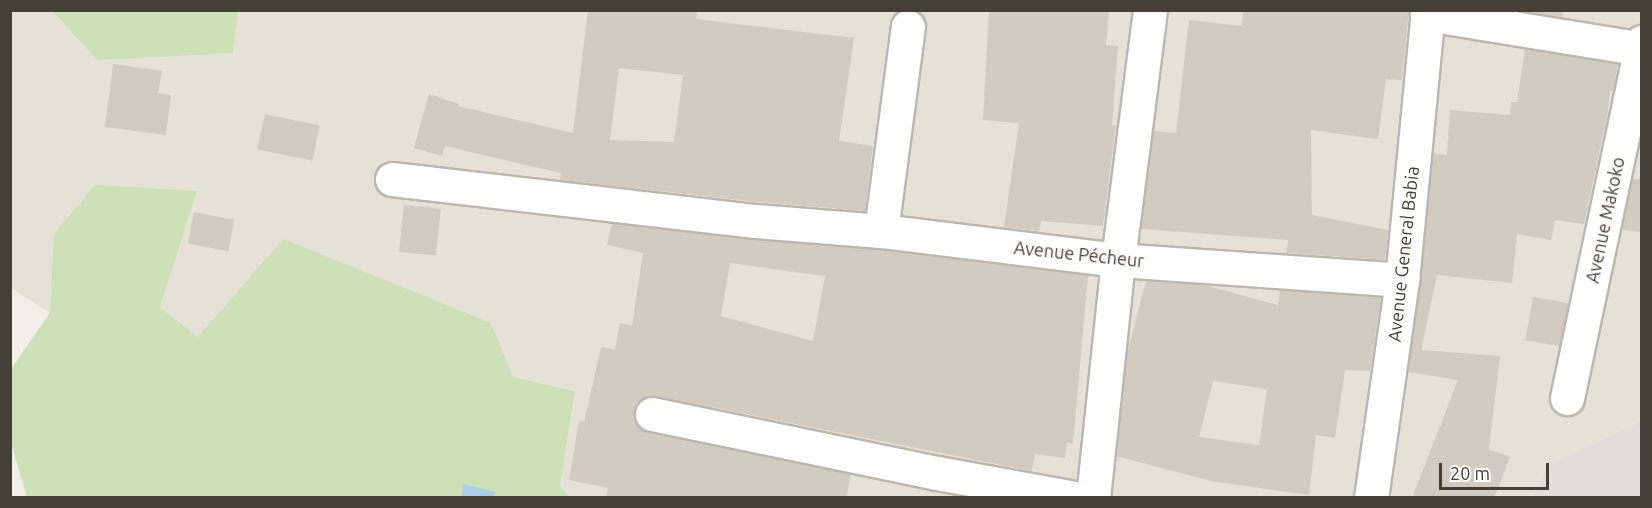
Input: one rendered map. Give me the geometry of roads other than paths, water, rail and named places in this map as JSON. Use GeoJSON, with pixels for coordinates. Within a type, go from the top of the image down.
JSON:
{"type":"FeatureCollection","features":[{"type":"Feature","properties":{"kind":"street"},"geometry":{"type":"LineString","coordinates":[[1093,498],[1118,260],[1150,10]]}},
{"type":"Feature","properties":{"kind":"street"},"geometry":{"type":"LineString","coordinates":[[1428,13],[1641,49]]}},
{"type":"Feature","properties":{"kind":"street","name":"Avenue General Babia"},"geometry":{"type":"LineString","coordinates":[[1371,498],[1402,280],[1428,13]]}},
{"type":"Feature","properties":{"kind":"street"},"geometry":{"type":"LineString","coordinates":[[881,231],[908,27]]}},
{"type":"Feature","properties":{"kind":"street","name":"Avenue Makoko"},"geometry":{"type":"LineString","coordinates":[[1567,398],[1641,42]]}},
{"type":"Feature","properties":{"kind":"street","name":"Avenue Pécheur"},"geometry":{"type":"LineString","coordinates":[[392,179],[756,221],[881,231],[1118,260],[1402,280]]}},
{"type":"Feature","properties":{"kind":"street"},"geometry":{"type":"LineString","coordinates":[[652,414],[938,473],[1074,498]]}},
{"type":"Feature","properties":{"kind":"water"},"geometry":{"type":"Polygon","coordinates":[[[463,484],[496,492],[494,497],[462,497],[463,484]]]}}]}
